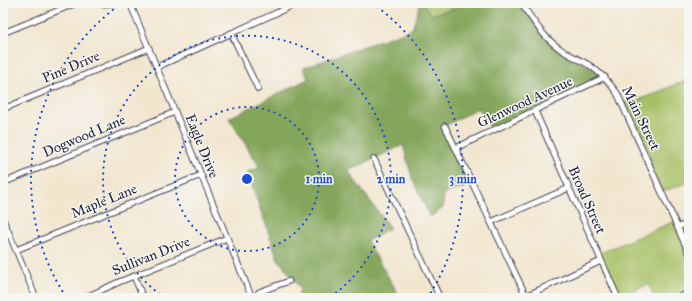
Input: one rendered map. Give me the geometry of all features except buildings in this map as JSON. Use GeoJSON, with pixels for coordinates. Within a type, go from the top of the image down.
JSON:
{"type":"FeatureCollection","features":[{"type":"Feature","properties":{"kind":"street"},"geometry":{"type":"LineString","coordinates":[[3,33],[74,4],[81,3]]}},
{"type":"Feature","properties":{"kind":"street"},"geometry":{"type":"LineString","coordinates":[[92,3],[117,3]]}},
{"type":"Feature","properties":{"kind":"street","name":"Eagle Drive"},"geometry":{"type":"LineString","coordinates":[[131,3],[148,48],[252,298]]}},
{"type":"Feature","properties":{"kind":"street"},"geometry":{"type":"LineString","coordinates":[[156,67],[298,3]]}},
{"type":"Feature","properties":{"kind":"street","name":"Main Street"},"geometry":{"type":"LineString","coordinates":[[521,3],[542,33],[550,41],[567,54],[588,64],[605,77],[612,85],[622,101],[689,252]]}},
{"type":"Feature","properties":{"kind":"street"},"geometry":{"type":"LineString","coordinates":[[231,33],[258,89]]}},
{"type":"Feature","properties":{"kind":"street","name":"Pine Drive"},"geometry":{"type":"LineString","coordinates":[[3,109],[148,48]]}},
{"type":"Feature","properties":{"kind":"street","name":"Glenwood Avenue"},"geometry":{"type":"LineString","coordinates":[[456,148],[605,77]]}},
{"type":"Feature","properties":{"kind":"street","name":"Broad Street"},"geometry":{"type":"LineString","coordinates":[[535,111],[618,298]]}},
{"type":"Feature","properties":{"kind":"street","name":"Dogwood Lane"},"geometry":{"type":"LineString","coordinates":[[3,183],[175,112]]}},
{"type":"Feature","properties":{"kind":"street"},"geometry":{"type":"LineString","coordinates":[[445,126],[526,297],[601,261]]}},
{"type":"Feature","properties":{"kind":"street"},"geometry":{"type":"LineString","coordinates":[[374,159],[440,298]]}},
{"type":"Feature","properties":{"kind":"street","name":"Maple Lane"},"geometry":{"type":"LineString","coordinates":[[16,250],[201,175]]}},
{"type":"Feature","properties":{"kind":"street"},"geometry":{"type":"LineString","coordinates":[[491,222],[569,188]]}},
{"type":"Feature","properties":{"kind":"street"},"geometry":{"type":"LineString","coordinates":[[3,219],[36,298]]}},
{"type":"Feature","properties":{"kind":"street"},"geometry":{"type":"LineString","coordinates":[[678,227],[689,223]]}},
{"type":"Feature","properties":{"kind":"street","name":"Sullivan Drive"},"geometry":{"type":"LineString","coordinates":[[84,298],[227,238]]}},
{"type":"Feature","properties":{"kind":"street"},"geometry":{"type":"LineString","coordinates":[[134,276],[143,298]]}},
{"type":"Feature","properties":{"kind":"street"},"geometry":{"type":"LineString","coordinates":[[255,298],[259,292],[289,281]]}},
{"type":"Feature","properties":{"kind":"street"},"geometry":{"type":"LineString","coordinates":[[677,298],[689,293]]}},
{"type":"Feature","properties":{"kind":"green space"},"geometry":{"type":"Polygon","coordinates":[[[420,3],[423,3],[431,15],[454,9],[466,3],[521,3],[550,41],[605,77],[492,131],[478,108],[445,126],[472,184],[444,194],[443,208],[430,217],[412,178],[403,145],[348,171],[390,228],[367,241],[400,297],[298,298],[300,288],[278,259],[247,172],[260,168],[229,118],[308,79],[303,68],[412,29],[420,3]]]}},
{"type":"Feature","properties":{"kind":"green space"},"geometry":{"type":"Polygon","coordinates":[[[423,3],[466,3],[454,9],[430,15],[423,3]]]}},
{"type":"Feature","properties":{"kind":"green space"},"geometry":{"type":"Polygon","coordinates":[[[689,79],[689,182],[662,192],[622,101],[629,104],[689,79]]]}},
{"type":"Feature","properties":{"kind":"green space"},"geometry":{"type":"Polygon","coordinates":[[[675,221],[689,253],[689,293],[677,298],[655,298],[648,284],[618,298],[598,254],[675,221]]]}}]}
